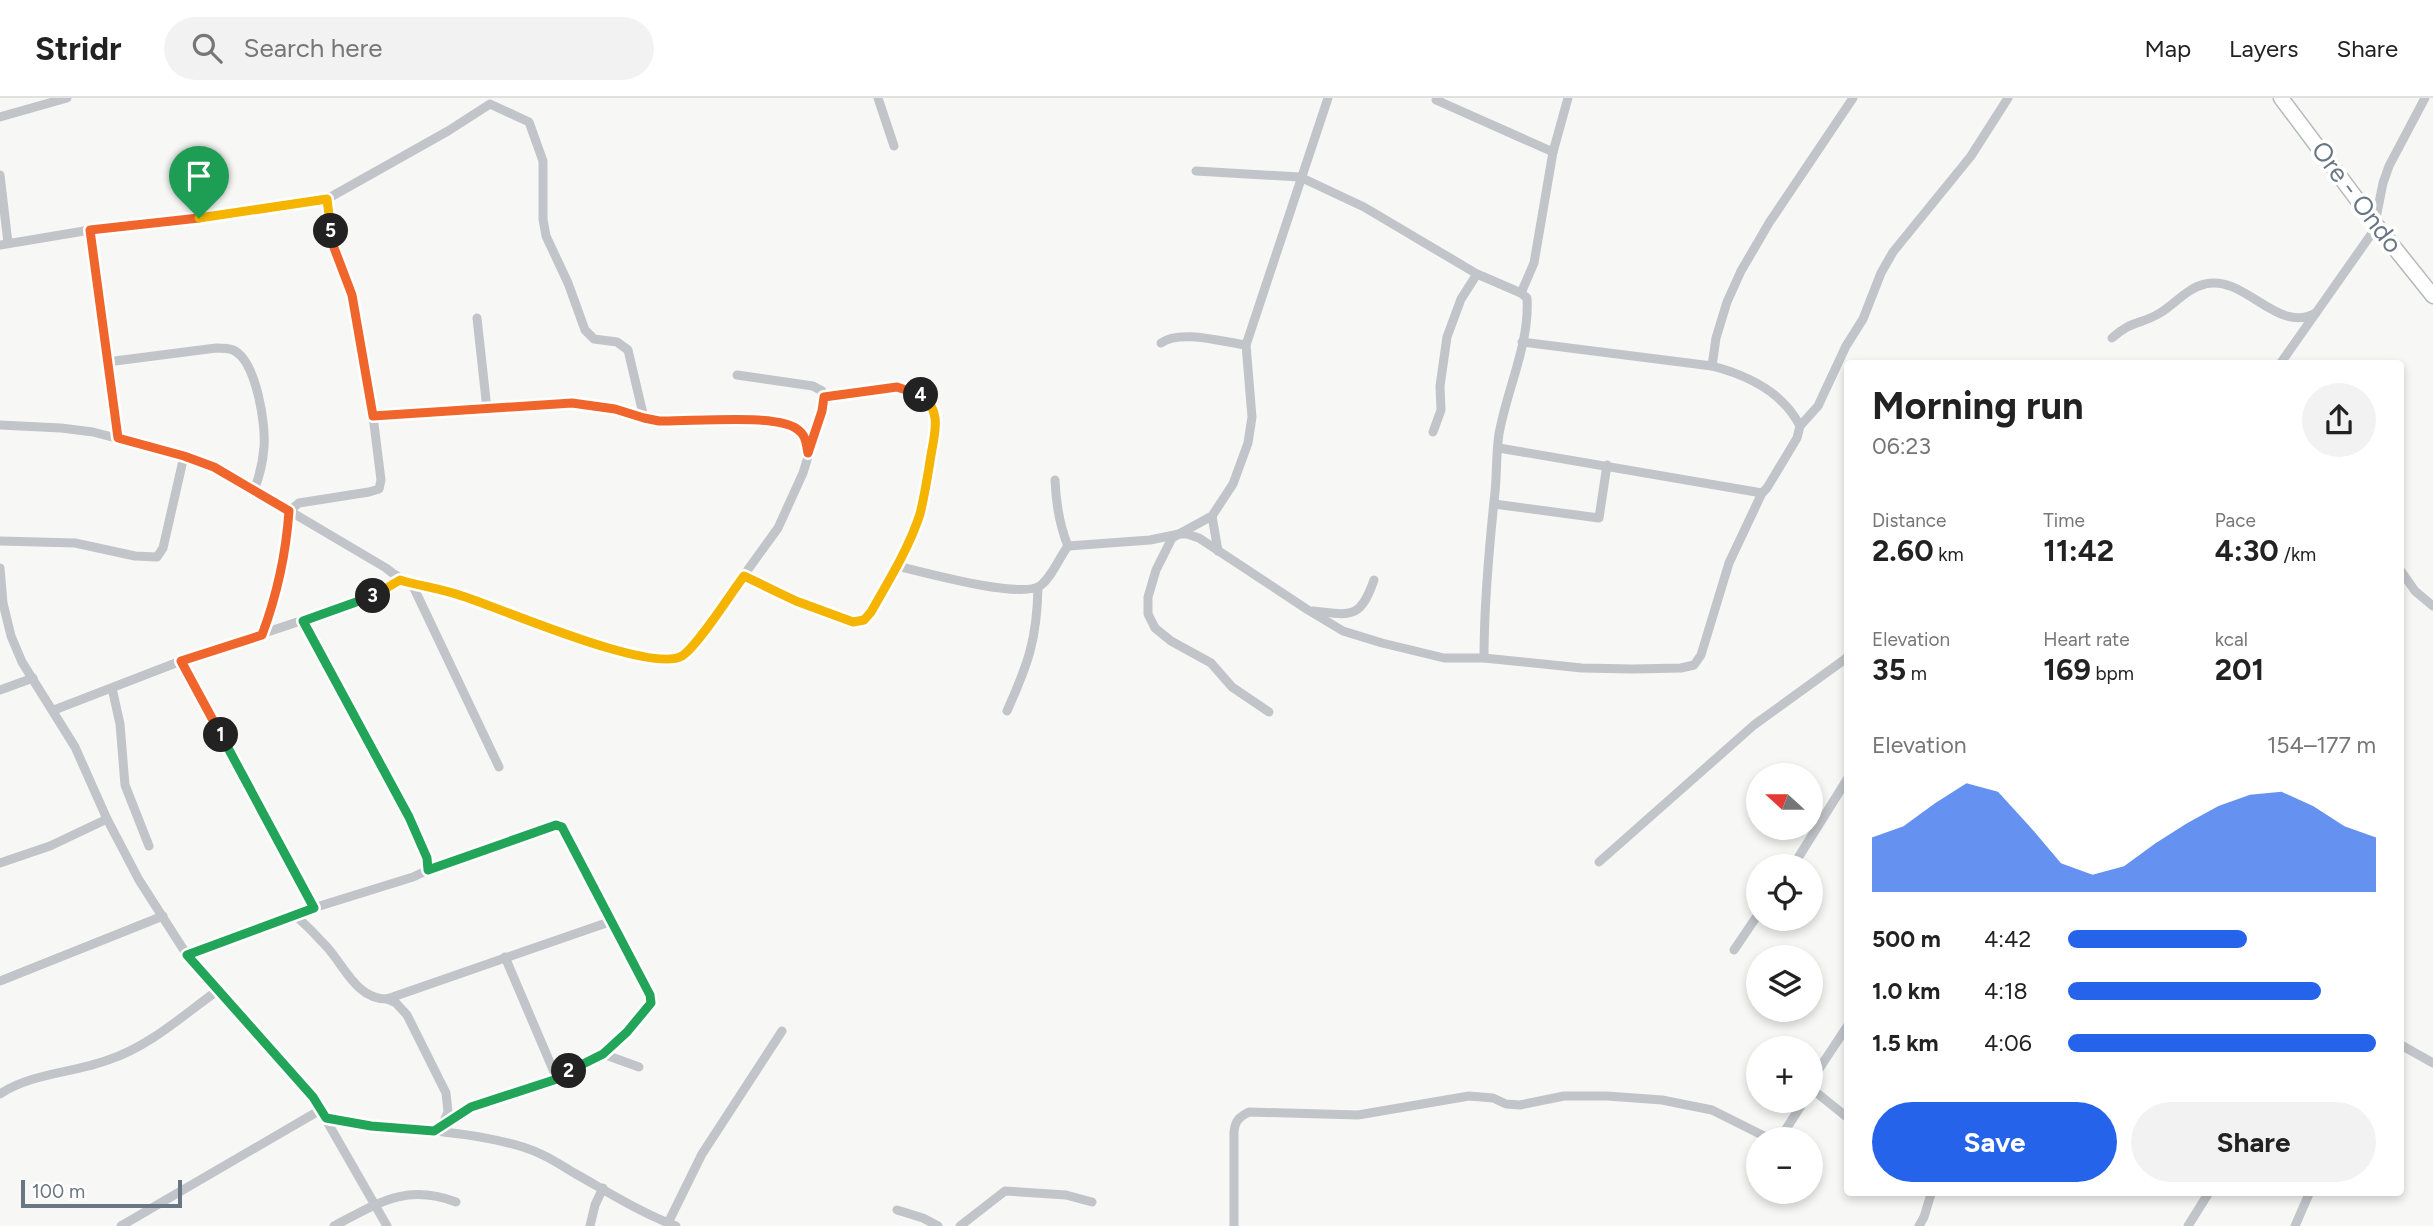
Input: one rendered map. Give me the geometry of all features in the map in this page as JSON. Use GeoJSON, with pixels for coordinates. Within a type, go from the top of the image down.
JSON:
{"type":"FeatureCollection","features":[{"type":"Feature","properties":{"kind":"main road","name":"Ore - Ondo"},"geometry":{"type":"LineString","coordinates":[[2281,98],[2433,296]]}},
{"type":"Feature","properties":{"kind":"street"},"geometry":{"type":"LineString","coordinates":[[0,117],[67,98]]}},
{"type":"Feature","properties":{"kind":"street"},"geometry":{"type":"LineString","coordinates":[[878,98],[894,146]]}},
{"type":"Feature","properties":{"kind":"street"},"geometry":{"type":"LineString","coordinates":[[1269,712],[1232,687],[1212,663],[1171,641],[1155,628],[1148,614],[1148,597],[1156,570],[1172,538],[1212,516],[1233,484],[1248,443],[1252,417],[1246,345],[1328,98]]}},
{"type":"Feature","properties":{"kind":"street"},"geometry":{"type":"LineString","coordinates":[[1521,293],[1534,263],[1553,152],[1568,98]]}},
{"type":"Feature","properties":{"kind":"street"},"geometry":{"type":"LineString","coordinates":[[1712,366],[1716,338],[1727,302],[1741,271],[1776,212],[1853,98]]}},
{"type":"Feature","properties":{"kind":"street"},"geometry":{"type":"LineString","coordinates":[[1068,546],[1150,540],[1179,534],[1192,535],[1343,631],[1444,658],[1484,658],[1582,668],[1633,670],[1694,665],[1701,655],[1729,564],[1762,492],[1797,438],[1800,426],[1818,406],[1846,346],[1863,319],[1881,273],[1893,252],[1971,156],[2008,98]]}},
{"type":"Feature","properties":{"kind":"street"},"geometry":{"type":"LineString","coordinates":[[2283,360],[2376,224],[2383,183],[2389,166],[2426,98]]}},
{"type":"Feature","properties":{"kind":"street"},"geometry":{"type":"LineString","coordinates":[[1436,100],[1553,152]]}},
{"type":"Feature","properties":{"kind":"street"},"geometry":{"type":"LineString","coordinates":[[0,175],[4,244],[327,199],[448,131],[488,101],[529,121],[543,161],[545,184],[542,207],[546,236],[572,293],[585,330],[594,340],[617,342],[628,351],[644,418]]}},
{"type":"Feature","properties":{"kind":"street"},"geometry":{"type":"LineString","coordinates":[[1196,171],[1300,177],[1364,207],[1476,274],[1527,298],[1528,310],[1522,342],[1507,394],[1499,438],[1484,596],[1484,658]]}},
{"type":"Feature","properties":{"kind":"street"},"geometry":{"type":"LineString","coordinates":[[262,635],[280,577],[287,542],[289,511],[299,503],[379,489],[381,480],[352,295],[333,245],[327,199]]}},
{"type":"Feature","properties":{"kind":"street"},"geometry":{"type":"LineString","coordinates":[[90,230],[118,438]]}},
{"type":"Feature","properties":{"kind":"street"},"geometry":{"type":"LineString","coordinates":[[1433,432],[1441,410],[1440,386],[1447,337],[1461,299],[1476,274]]}},
{"type":"Feature","properties":{"kind":"street"},"geometry":{"type":"LineString","coordinates":[[2112,338],[2126,326],[2159,314],[2193,288],[2207,283],[2223,283],[2239,288],[2285,314],[2309,317],[2316,313]]}},
{"type":"Feature","properties":{"kind":"street"},"geometry":{"type":"LineString","coordinates":[[477,318],[487,409]]}},
{"type":"Feature","properties":{"kind":"street"},"geometry":{"type":"LineString","coordinates":[[1161,343],[1167,339],[1195,337],[1246,345]]}},
{"type":"Feature","properties":{"kind":"street"},"geometry":{"type":"LineString","coordinates":[[1522,342],[1712,366],[1733,372],[1757,382],[1794,414],[1800,426]]}},
{"type":"Feature","properties":{"kind":"street"},"geometry":{"type":"LineString","coordinates":[[107,362],[216,348],[233,350],[245,359],[253,378],[265,444],[261,472],[254,490]]}},
{"type":"Feature","properties":{"kind":"street"},"geometry":{"type":"LineString","coordinates":[[0,425],[61,428],[118,438],[184,456],[214,467],[386,568],[400,580],[460,595],[623,653],[662,658],[680,657],[692,647],[778,528],[803,473],[822,411],[822,391],[813,386],[737,375]]}},
{"type":"Feature","properties":{"kind":"street"},"geometry":{"type":"LineString","coordinates":[[744,576],[796,601],[853,622],[864,620],[871,612],[897,566],[919,516],[925,494],[936,427],[935,410],[929,401],[918,393],[897,387],[824,397]]}},
{"type":"Feature","properties":{"kind":"street"},"geometry":{"type":"LineString","coordinates":[[373,416],[572,403],[615,409],[644,418],[673,421],[773,422],[796,427],[805,436],[808,453]]}},
{"type":"Feature","properties":{"kind":"street"},"geometry":{"type":"LineString","coordinates":[[1499,448],[1762,492]]}},
{"type":"Feature","properties":{"kind":"street"},"geometry":{"type":"LineString","coordinates":[[0,541],[66,542],[135,556],[157,557],[163,548],[184,456]]}},
{"type":"Feature","properties":{"kind":"street"},"geometry":{"type":"LineString","coordinates":[[1494,504],[1599,518],[1607,465]]}},
{"type":"Feature","properties":{"kind":"street"},"geometry":{"type":"LineString","coordinates":[[1055,480],[1056,509],[1068,546]]}},
{"type":"Feature","properties":{"kind":"street"},"geometry":{"type":"LineString","coordinates":[[1212,516],[1218,551]]}},
{"type":"Feature","properties":{"kind":"street"},"geometry":{"type":"LineString","coordinates":[[897,566],[993,587],[1026,589],[1038,587],[1045,580],[1068,546]]}},
{"type":"Feature","properties":{"kind":"street"},"geometry":{"type":"LineString","coordinates":[[0,574],[3,603],[11,636],[22,662],[75,747],[107,819],[139,880],[187,955],[272,1049],[324,1113],[387,1226]]}},
{"type":"Feature","properties":{"kind":"street"},"geometry":{"type":"LineString","coordinates":[[2404,575],[2415,591],[2433,606]]}},
{"type":"Feature","properties":{"kind":"street"},"geometry":{"type":"LineString","coordinates":[[54,710],[181,661],[369,598],[400,580]]}},
{"type":"Feature","properties":{"kind":"street"},"geometry":{"type":"LineString","coordinates":[[1308,610],[1352,613],[1361,608],[1367,600],[1374,580]]}},
{"type":"Feature","properties":{"kind":"street"},"geometry":{"type":"LineString","coordinates":[[412,584],[499,766]]}},
{"type":"Feature","properties":{"kind":"street"},"geometry":{"type":"LineString","coordinates":[[1007,711],[1033,645],[1038,587]]}},
{"type":"Feature","properties":{"kind":"street"},"geometry":{"type":"LineString","coordinates":[[303,621],[409,817],[427,858],[428,870]]}},
{"type":"Feature","properties":{"kind":"street"},"geometry":{"type":"LineString","coordinates":[[1599,862],[1754,725],[1844,660]]}},
{"type":"Feature","properties":{"kind":"street"},"geometry":{"type":"LineString","coordinates":[[181,661],[314,908]]}},
{"type":"Feature","properties":{"kind":"street"},"geometry":{"type":"LineString","coordinates":[[0,690],[33,678]]}},
{"type":"Feature","properties":{"kind":"street"},"geometry":{"type":"LineString","coordinates":[[112,688],[120,724],[125,785],[149,846]]}},
{"type":"Feature","properties":{"kind":"street"},"geometry":{"type":"LineString","coordinates":[[1800,854],[1844,784]]}},
{"type":"Feature","properties":{"kind":"street"},"geometry":{"type":"LineString","coordinates":[[0,863],[50,846],[107,819]]}},
{"type":"Feature","properties":{"kind":"street"},"geometry":{"type":"LineString","coordinates":[[187,955],[294,914],[413,877],[556,825],[562,827],[652,999],[651,1003],[627,1032],[603,1054],[557,1079],[471,1107],[434,1131]]}},
{"type":"Feature","properties":{"kind":"street"},"geometry":{"type":"LineString","coordinates":[[294,914],[327,947],[357,986],[377,999],[387,999],[612,921]]}},
{"type":"Feature","properties":{"kind":"street"},"geometry":{"type":"LineString","coordinates":[[0,981],[163,916]]}},
{"type":"Feature","properties":{"kind":"street"},"geometry":{"type":"LineString","coordinates":[[1734,950],[1747,931]]}},
{"type":"Feature","properties":{"kind":"street"},"geometry":{"type":"LineString","coordinates":[[505,957],[557,1079]]}},
{"type":"Feature","properties":{"kind":"street"},"geometry":{"type":"LineString","coordinates":[[0,1094],[32,1079],[71,1071],[122,1055],[155,1038],[217,991]]}},
{"type":"Feature","properties":{"kind":"street"},"geometry":{"type":"LineString","coordinates":[[387,999],[396,1003],[407,1015],[446,1093],[448,1112],[444,1122],[434,1131]]}},
{"type":"Feature","properties":{"kind":"street"},"geometry":{"type":"LineString","coordinates":[[121,1226],[324,1113],[371,1126],[434,1131],[488,1139],[524,1148],[551,1158],[672,1224],[702,1154],[782,1031]]}},
{"type":"Feature","properties":{"kind":"street"},"geometry":{"type":"LineString","coordinates":[[1823,1063],[1844,1031]]}},
{"type":"Feature","properties":{"kind":"street"},"geometry":{"type":"LineString","coordinates":[[2404,1047],[2433,1063]]}},
{"type":"Feature","properties":{"kind":"street"},"geometry":{"type":"LineString","coordinates":[[603,1054],[639,1067]]}},
{"type":"Feature","properties":{"kind":"street"},"geometry":{"type":"LineString","coordinates":[[1234,1226],[1235,1123],[1239,1117],[1249,1112],[1358,1115],[1469,1096],[1493,1098],[1506,1104],[1520,1105],[1564,1096],[1607,1096],[1662,1100],[1712,1110],[1748,1127]]}},
{"type":"Feature","properties":{"kind":"street"},"geometry":{"type":"LineString","coordinates":[[1823,1098],[1844,1115]]}},
{"type":"Feature","properties":{"kind":"street"},"geometry":{"type":"LineString","coordinates":[[590,1226],[603,1188]]}},
{"type":"Feature","properties":{"kind":"street"},"geometry":{"type":"LineString","coordinates":[[960,1226],[1005,1191],[1066,1195],[1092,1202]]}},
{"type":"Feature","properties":{"kind":"street"},"geometry":{"type":"LineString","coordinates":[[334,1226],[375,1204],[400,1195],[439,1196],[456,1202]]}},
{"type":"Feature","properties":{"kind":"street"},"geometry":{"type":"LineString","coordinates":[[1919,1226],[1924,1217],[1928,1196]]}},
{"type":"Feature","properties":{"kind":"street"},"geometry":{"type":"LineString","coordinates":[[2188,1226],[2207,1196]]}},
{"type":"Feature","properties":{"kind":"street"},"geometry":{"type":"LineString","coordinates":[[2295,1226],[2308,1196]]}},
{"type":"Feature","properties":{"kind":"street"},"geometry":{"type":"LineString","coordinates":[[897,1210],[938,1226]]}},
{"type":"Feature","properties":{"kind":"route"},"geometry":{"type":"LineString","coordinates":[[327,199],[333,245],[352,295],[373,416],[572,403],[615,409],[659,421],[773,422],[796,427],[805,436],[808,453],[824,397],[897,387],[918,393],[929,401],[935,410],[936,427],[919,516],[897,566],[864,620],[853,622],[830,614],[744,576],[692,647],[680,657],[662,658],[623,653],[460,595],[400,580],[369,598],[303,621],[409,817],[427,858],[428,870],[556,825],[562,827],[652,999],[627,1032],[603,1054],[557,1079],[471,1107],[434,1131],[371,1126],[326,1118],[313,1097],[187,955],[314,908],[181,661],[262,635],[280,577],[287,542],[289,511],[214,467],[118,438],[90,230],[199,218],[327,199]]}}]}
